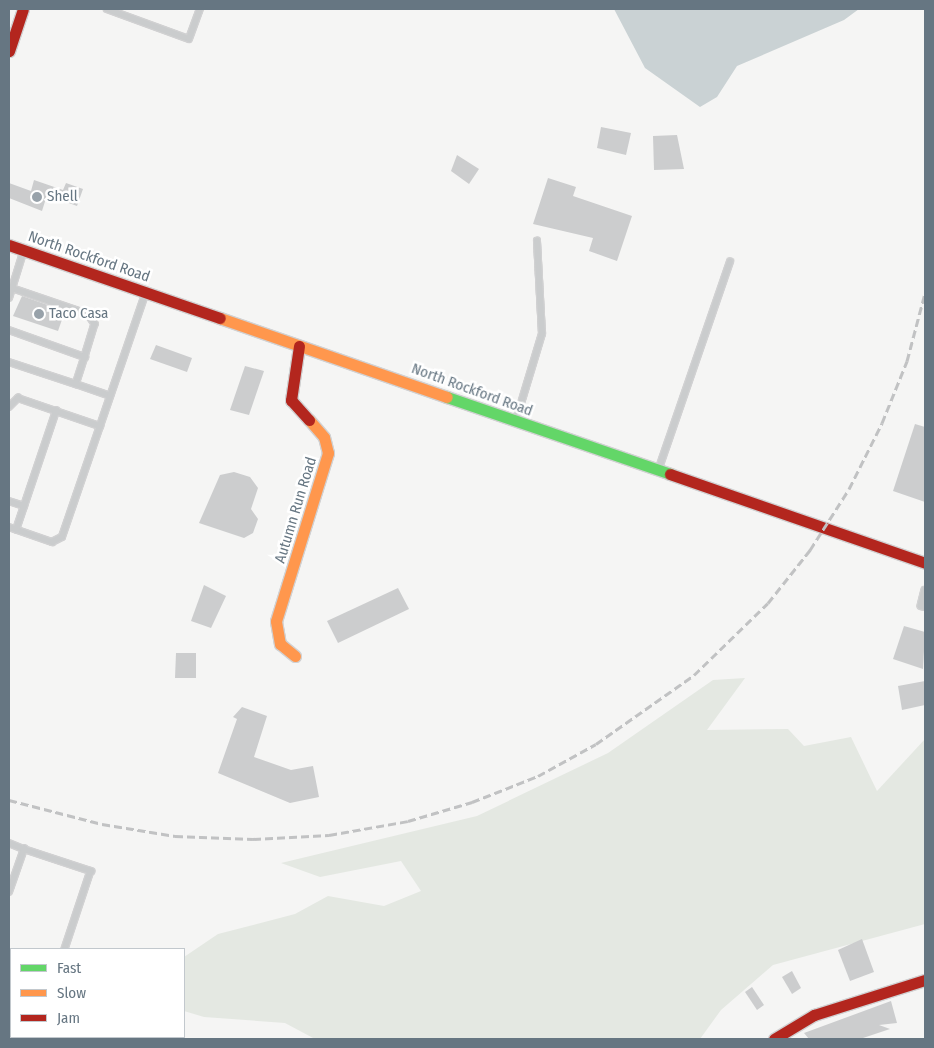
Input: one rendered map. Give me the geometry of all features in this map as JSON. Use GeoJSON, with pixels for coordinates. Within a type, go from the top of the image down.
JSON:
{"type":"FeatureCollection","features":[{"type":"Feature","properties":{"kind":"street"},"geometry":{"type":"LineString","coordinates":[[9,51],[23,9]]}},
{"type":"Feature","properties":{"kind":"street","name":"North Rockford Road"},"geometry":{"type":"LineString","coordinates":[[9,245],[658,472],[925,563]]}},
{"type":"Feature","properties":{"kind":"street","name":"Autumn Run Road"},"geometry":{"type":"LineString","coordinates":[[296,656],[280,644],[276,621],[328,453],[324,437],[291,400],[292,373],[300,346]]}},
{"type":"Feature","properties":{"kind":"street"},"geometry":{"type":"LineString","coordinates":[[774,1039],[814,1015],[925,980]]}},
{"type":"Feature","properties":{"kind":"lane"},"geometry":{"type":"LineString","coordinates":[[108,9],[189,39],[200,9]]}},
{"type":"Feature","properties":{"kind":"lane"},"geometry":{"type":"LineString","coordinates":[[515,422],[542,334],[537,241]]}},
{"type":"Feature","properties":{"kind":"lane"},"geometry":{"type":"LineString","coordinates":[[9,298],[24,250]]}},
{"type":"Feature","properties":{"kind":"lane"},"geometry":{"type":"LineString","coordinates":[[658,472],[730,262]]}},
{"type":"Feature","properties":{"kind":"lane"},"geometry":{"type":"LineString","coordinates":[[12,288],[88,314],[95,324],[76,384]]}},
{"type":"Feature","properties":{"kind":"lane"},"geometry":{"type":"LineString","coordinates":[[9,527],[58,542],[146,293]]}},
{"type":"Feature","properties":{"kind":"lane"},"geometry":{"type":"LineString","coordinates":[[9,330],[85,357]]}},
{"type":"Feature","properties":{"kind":"lane"},"geometry":{"type":"LineString","coordinates":[[9,362],[110,396]]}},
{"type":"Feature","properties":{"kind":"lane"},"geometry":{"type":"LineString","coordinates":[[9,406],[12,398],[18,398],[100,426]]}},
{"type":"Feature","properties":{"kind":"lane"},"geometry":{"type":"LineString","coordinates":[[16,530],[56,411]]}},
{"type":"Feature","properties":{"kind":"lane"},"geometry":{"type":"LineString","coordinates":[[9,501],[24,506]]}},
{"type":"Feature","properties":{"kind":"lane"},"geometry":{"type":"LineString","coordinates":[[925,590],[921,606],[925,607]]}},
{"type":"Feature","properties":{"kind":"lane"},"geometry":{"type":"LineString","coordinates":[[9,843],[91,871],[65,948]]}},
{"type":"Feature","properties":{"kind":"lane"},"geometry":{"type":"LineString","coordinates":[[9,892],[24,849]]}},
{"type":"Feature","properties":{"kind":"shaded area"},"geometry":{"type":"Polygon","coordinates":[[[614,9],[859,9],[844,20],[737,66],[717,97],[700,107],[645,68],[614,9]]]}},
{"type":"Feature","properties":{"kind":"shaded area"},"geometry":{"type":"Polygon","coordinates":[[[745,678],[707,730],[788,729],[804,746],[851,737],[877,791],[925,739],[925,924],[773,965],[721,1010],[700,1039],[315,1039],[285,1023],[204,1017],[185,1011],[185,956],[218,934],[295,914],[328,896],[384,906],[421,891],[401,861],[320,877],[281,863],[477,816],[608,753],[713,680],[745,678]]]}},
{"type":"Feature","properties":{"kind":"building"},"geometry":{"type":"Polygon","coordinates":[[[601,127],[631,133],[626,155],[597,148],[601,127]]]}},
{"type":"Feature","properties":{"kind":"building"},"geometry":{"type":"Polygon","coordinates":[[[677,135],[684,169],[654,170],[653,136],[677,135]]]}},
{"type":"Feature","properties":{"kind":"building"},"geometry":{"type":"Polygon","coordinates":[[[457,155],[479,169],[469,184],[451,171],[457,155]]]}},
{"type":"Feature","properties":{"kind":"building"},"geometry":{"type":"Polygon","coordinates":[[[548,178],[576,187],[573,196],[632,216],[617,261],[589,251],[593,238],[533,224],[548,178]]]}},
{"type":"Feature","properties":{"kind":"building"},"geometry":{"type":"Polygon","coordinates":[[[34,180],[63,190],[66,183],[83,189],[77,206],[47,195],[42,211],[9,198],[9,183],[31,191],[34,180]]]}},
{"type":"Feature","properties":{"kind":"building","name":"Taco Casa"},"geometry":{"type":"Polygon","coordinates":[[[22,296],[65,311],[58,331],[13,316],[22,296]]]}},
{"type":"Feature","properties":{"kind":"building"},"geometry":{"type":"Polygon","coordinates":[[[156,345],[192,358],[187,372],[150,359],[156,345]]]}},
{"type":"Feature","properties":{"kind":"building"},"geometry":{"type":"Polygon","coordinates":[[[245,366],[264,371],[249,415],[230,410],[245,366]]]}},
{"type":"Feature","properties":{"kind":"building"},"geometry":{"type":"Polygon","coordinates":[[[915,424],[925,427],[925,502],[893,491],[915,424]]]}},
{"type":"Feature","properties":{"kind":"building"},"geometry":{"type":"Polygon","coordinates":[[[234,472],[250,477],[258,488],[251,509],[258,519],[253,533],[244,538],[199,523],[220,475],[234,472]]]}},
{"type":"Feature","properties":{"kind":"building"},"geometry":{"type":"Polygon","coordinates":[[[204,585],[226,596],[211,628],[191,621],[204,585]]]}},
{"type":"Feature","properties":{"kind":"building"},"geometry":{"type":"Polygon","coordinates":[[[398,588],[409,609],[338,643],[327,621],[398,588]]]}},
{"type":"Feature","properties":{"kind":"building"},"geometry":{"type":"Polygon","coordinates":[[[904,626],[925,632],[923,669],[893,659],[904,626]]]}},
{"type":"Feature","properties":{"kind":"building"},"geometry":{"type":"Polygon","coordinates":[[[176,653],[196,653],[196,678],[175,678],[176,653]]]}},
{"type":"Feature","properties":{"kind":"building"},"geometry":{"type":"Polygon","coordinates":[[[925,681],[925,705],[902,710],[898,686],[925,681]]]}},
{"type":"Feature","properties":{"kind":"building"},"geometry":{"type":"Polygon","coordinates":[[[242,707],[267,716],[254,757],[291,770],[313,766],[319,797],[290,803],[218,773],[237,719],[233,717],[242,707]]]}},
{"type":"Feature","properties":{"kind":"building"},"geometry":{"type":"Polygon","coordinates":[[[862,939],[874,972],[850,981],[838,950],[862,939]]]}},
{"type":"Feature","properties":{"kind":"building"},"geometry":{"type":"Polygon","coordinates":[[[792,971],[801,988],[792,994],[782,977],[792,971]]]}},
{"type":"Feature","properties":{"kind":"building"},"geometry":{"type":"Polygon","coordinates":[[[752,987],[764,1005],[757,1010],[745,992],[752,987]]]}},
{"type":"Feature","properties":{"kind":"building"},"geometry":{"type":"Polygon","coordinates":[[[891,1001],[897,1023],[879,1025],[890,1029],[860,1039],[809,1039],[804,1033],[891,1001]]]}},
{"type":"Feature","properties":{"kind":"railway"},"geometry":{"type":"LineString","coordinates":[[9,800],[102,824],[175,836],[253,839],[329,835],[408,821],[472,802],[538,776],[596,744],[694,675],[768,603],[810,550],[849,489],[882,423],[907,361],[925,293]]}},
{"type":"Feature","properties":{"kind":"traffic: fast"},"geometry":{"type":"LineString","coordinates":[[447,397],[670,474]]}},
{"type":"Feature","properties":{"kind":"traffic: slow"},"geometry":{"type":"LineString","coordinates":[[220,318],[447,397]]}},
{"type":"Feature","properties":{"kind":"traffic: slow"},"geometry":{"type":"LineString","coordinates":[[295,656],[280,644],[276,621],[328,453],[324,437],[309,420]]}},
{"type":"Feature","properties":{"kind":"traffic: jam"},"geometry":{"type":"LineString","coordinates":[[9,51],[23,9]]}},
{"type":"Feature","properties":{"kind":"traffic: jam"},"geometry":{"type":"LineString","coordinates":[[9,245],[220,318]]}},
{"type":"Feature","properties":{"kind":"traffic: jam"},"geometry":{"type":"LineString","coordinates":[[299,346],[291,400],[309,420]]}},
{"type":"Feature","properties":{"kind":"traffic: jam"},"geometry":{"type":"LineString","coordinates":[[670,474],[925,563]]}},
{"type":"Feature","properties":{"kind":"traffic: jam"},"geometry":{"type":"LineString","coordinates":[[774,1039],[814,1015],[925,980]]}},
{"type":"Feature","properties":{"kind":"place","name":"Shell"},"geometry":{"type":"Point","coordinates":[37,197]}},
{"type":"Feature","properties":{"kind":"place","name":"Taco Casa"},"geometry":{"type":"Point","coordinates":[39,314]}}]}
